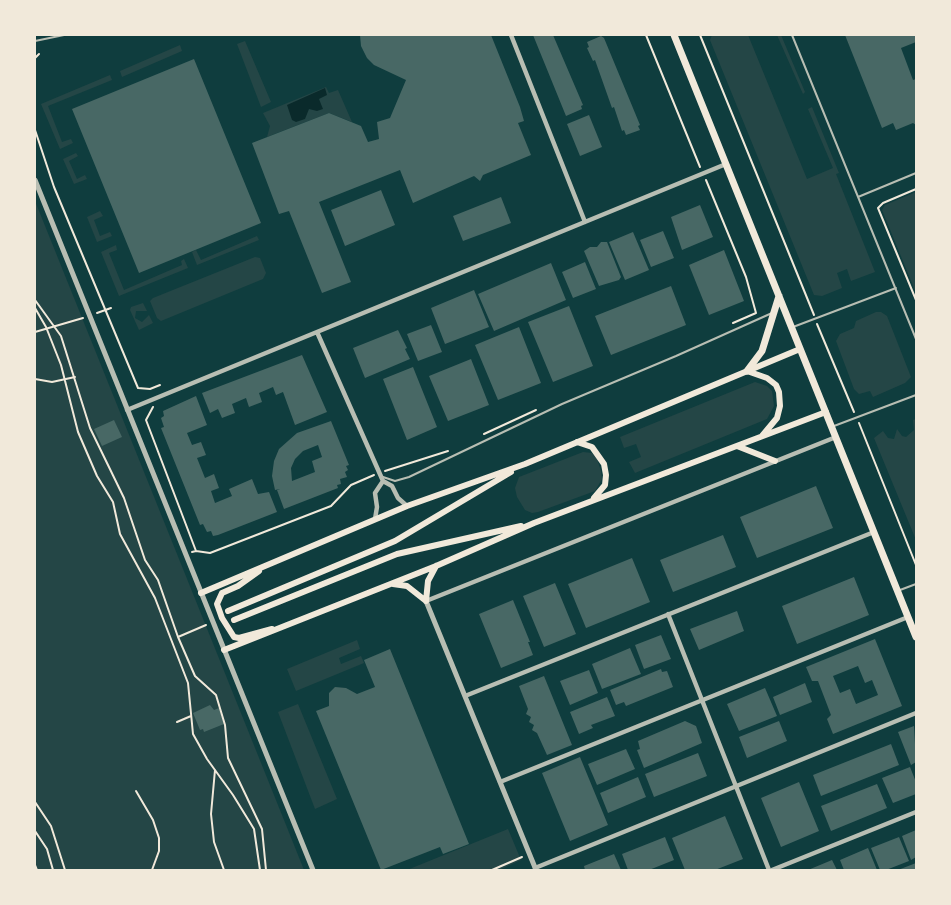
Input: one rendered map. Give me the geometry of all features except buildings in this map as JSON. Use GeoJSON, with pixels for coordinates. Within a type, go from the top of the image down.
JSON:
{"type":"FeatureCollection","features":[{"type":"Feature","properties":{"kind":"main road"},"geometry":{"type":"LineString","coordinates":[[677,36],[726,164],[916,637]]}},
{"type":"Feature","properties":{"kind":"main road"},"geometry":{"type":"LineString","coordinates":[[746,371],[762,351],[779,296]]}},
{"type":"Feature","properties":{"kind":"main road"},"geometry":{"type":"LineString","coordinates":[[201,593],[407,506],[525,464],[800,349]]}},
{"type":"Feature","properties":{"kind":"main road"},"geometry":{"type":"LineString","coordinates":[[746,371],[767,378],[776,385],[779,392],[780,406],[777,418],[761,437]]}},
{"type":"Feature","properties":{"kind":"main road"},"geometry":{"type":"LineString","coordinates":[[224,650],[436,566],[534,523],[826,412]]}},
{"type":"Feature","properties":{"kind":"main road"},"geometry":{"type":"LineString","coordinates":[[577,442],[592,447],[598,454],[606,475],[605,485],[600,494],[590,502]]}},
{"type":"Feature","properties":{"kind":"main road"},"geometry":{"type":"LineString","coordinates":[[737,446],[775,461]]}},
{"type":"Feature","properties":{"kind":"main road"},"geometry":{"type":"LineString","coordinates":[[228,611],[395,541],[525,464]]}},
{"type":"Feature","properties":{"kind":"main road"},"geometry":{"type":"LineString","coordinates":[[234,620],[397,554],[534,523]]}},
{"type":"Feature","properties":{"kind":"main road"},"geometry":{"type":"LineString","coordinates":[[266,566],[238,586],[227,590],[220,596],[217,604],[222,618],[232,635],[236,638],[286,626]]}},
{"type":"Feature","properties":{"kind":"main road"},"geometry":{"type":"LineString","coordinates":[[426,601],[428,581],[436,566]]}},
{"type":"Feature","properties":{"kind":"main road"},"geometry":{"type":"LineString","coordinates":[[391,584],[406,586],[426,601]]}},
{"type":"Feature","properties":{"kind":"street"},"geometry":{"type":"LineString","coordinates":[[511,35],[585,222]]}},
{"type":"Feature","properties":{"kind":"street"},"geometry":{"type":"LineString","coordinates":[[127,410],[726,164]]}},
{"type":"Feature","properties":{"kind":"street"},"geometry":{"type":"LineString","coordinates":[[35,180],[212,622],[314,870]]}},
{"type":"Feature","properties":{"kind":"street"},"geometry":{"type":"LineString","coordinates":[[317,332],[381,477],[392,486],[398,498],[407,506]]}},
{"type":"Feature","properties":{"kind":"street"},"geometry":{"type":"LineString","coordinates":[[836,437],[426,601],[535,869],[916,713]]}},
{"type":"Feature","properties":{"kind":"street"},"geometry":{"type":"LineString","coordinates":[[375,520],[377,507],[375,493],[381,477]]}},
{"type":"Feature","properties":{"kind":"street"},"geometry":{"type":"LineString","coordinates":[[465,696],[874,532]]}},
{"type":"Feature","properties":{"kind":"street"},"geometry":{"type":"LineString","coordinates":[[668,614],[770,870],[916,812]]}},
{"type":"Feature","properties":{"kind":"street"},"geometry":{"type":"LineString","coordinates":[[500,782],[908,617]]}},
{"type":"Feature","properties":{"kind":"lane"},"geometry":{"type":"LineString","coordinates":[[35,41],[64,35]]}},
{"type":"Feature","properties":{"kind":"lane"},"geometry":{"type":"LineString","coordinates":[[792,35],[916,339]]}},
{"type":"Feature","properties":{"kind":"lane"},"geometry":{"type":"LineString","coordinates":[[858,197],[916,173]]}},
{"type":"Feature","properties":{"kind":"lane"},"geometry":{"type":"LineString","coordinates":[[792,328],[896,288]]}},
{"type":"Feature","properties":{"kind":"lane"},"geometry":{"type":"LineString","coordinates":[[381,477],[395,481],[409,477],[543,413],[775,311]]}},
{"type":"Feature","properties":{"kind":"lane"},"geometry":{"type":"LineString","coordinates":[[832,426],[916,395]]}},
{"type":"Feature","properties":{"kind":"lane"},"geometry":{"type":"LineString","coordinates":[[898,591],[916,584]]}},
{"type":"Feature","properties":{"kind":"path"},"geometry":{"type":"LineString","coordinates":[[646,35],[746,277],[756,313],[730,325]]}},
{"type":"Feature","properties":{"kind":"path"},"geometry":{"type":"LineString","coordinates":[[700,35],[916,564]]}},
{"type":"Feature","properties":{"kind":"path"},"geometry":{"type":"LineString","coordinates":[[35,58],[39,54]]}},
{"type":"Feature","properties":{"kind":"path"},"geometry":{"type":"LineString","coordinates":[[35,130],[54,186],[138,388],[150,389],[160,385]]}},
{"type":"Feature","properties":{"kind":"path"},"geometry":{"type":"LineString","coordinates":[[916,189],[883,203],[878,208],[916,300]]}},
{"type":"Feature","properties":{"kind":"path"},"geometry":{"type":"LineString","coordinates":[[35,300],[61,336],[90,428],[124,498],[145,560],[158,580],[195,676],[216,695],[225,724],[228,758],[262,830],[266,870]]}},
{"type":"Feature","properties":{"kind":"path"},"geometry":{"type":"LineString","coordinates":[[35,308],[46,327],[61,365],[78,432],[97,476],[113,502],[120,534],[155,598],[188,683],[193,734],[254,829],[260,870]]}},
{"type":"Feature","properties":{"kind":"path"},"geometry":{"type":"LineString","coordinates":[[35,314],[39,315]]}},
{"type":"Feature","properties":{"kind":"path"},"geometry":{"type":"LineString","coordinates":[[35,332],[46,327],[75,321]]}},
{"type":"Feature","properties":{"kind":"path"},"geometry":{"type":"LineString","coordinates":[[35,379],[52,382],[75,377]]}},
{"type":"Feature","properties":{"kind":"path"},"geometry":{"type":"LineString","coordinates":[[482,435],[543,406]]}},
{"type":"Feature","properties":{"kind":"path"},"geometry":{"type":"LineString","coordinates":[[154,407],[146,420],[196,551],[210,553],[330,506],[351,485],[381,477],[455,448]]}},
{"type":"Feature","properties":{"kind":"path"},"geometry":{"type":"LineString","coordinates":[[534,410],[543,413]]}},
{"type":"Feature","properties":{"kind":"path"},"geometry":{"type":"LineString","coordinates":[[178,636],[212,622]]}},
{"type":"Feature","properties":{"kind":"path"},"geometry":{"type":"LineString","coordinates":[[177,722],[191,716]]}},
{"type":"Feature","properties":{"kind":"path"},"geometry":{"type":"LineString","coordinates":[[215,770],[211,814],[214,842],[224,870]]}},
{"type":"Feature","properties":{"kind":"path"},"geometry":{"type":"LineString","coordinates":[[136,791],[152,820],[159,838],[159,850],[152,870]]}},
{"type":"Feature","properties":{"kind":"path"},"geometry":{"type":"LineString","coordinates":[[35,802],[51,826],[65,870]]}},
{"type":"Feature","properties":{"kind":"path"},"geometry":{"type":"LineString","coordinates":[[35,831],[47,849],[53,870]]}},
{"type":"Feature","properties":{"kind":"path"},"geometry":{"type":"LineString","coordinates":[[492,870],[529,854]]}},
{"type":"Feature","properties":{"kind":"path"},"geometry":{"type":"LineString","coordinates":[[35,865],[37,870]]}},
{"type":"Feature","properties":{"kind":"shaded area"},"geometry":{"type":"Polygon","coordinates":[[[712,35],[748,35],[807,179],[833,168],[808,109],[812,107],[839,173],[836,174],[875,272],[851,281],[847,269],[837,273],[842,288],[822,296],[814,295],[710,40],[712,35]]]}},
{"type":"Feature","properties":{"kind":"shaded area"},"geometry":{"type":"Polygon","coordinates":[[[777,35],[781,35],[805,92],[803,94],[777,35]]]}},
{"type":"Feature","properties":{"kind":"shaded area"},"geometry":{"type":"Polygon","coordinates":[[[245,41],[271,102],[261,107],[237,44],[245,41]]]}},
{"type":"Feature","properties":{"kind":"shaded area"},"geometry":{"type":"Polygon","coordinates":[[[180,45],[182,51],[122,77],[120,71],[180,45]]]}},
{"type":"Feature","properties":{"kind":"shaded area"},"geometry":{"type":"Polygon","coordinates":[[[110,75],[112,80],[48,106],[62,142],[71,139],[73,143],[60,149],[41,104],[110,75]]]}},
{"type":"Feature","properties":{"kind":"shaded area"},"geometry":{"type":"Polygon","coordinates":[[[326,87],[329,93],[338,90],[352,122],[329,113],[267,137],[270,126],[263,113],[326,87]]]}},
{"type":"Feature","properties":{"kind":"shaded area"},"geometry":{"type":"Polygon","coordinates":[[[325,88],[327,95],[319,99],[323,109],[317,111],[309,109],[305,119],[296,122],[292,120],[287,105],[325,88]]]}},
{"type":"Feature","properties":{"kind":"shaded area"},"geometry":{"type":"Polygon","coordinates":[[[76,153],[78,156],[69,161],[77,179],[85,175],[87,179],[74,184],[63,159],[76,153]]]}},
{"type":"Feature","properties":{"kind":"shaded area"},"geometry":{"type":"Polygon","coordinates":[[[916,192],[916,293],[882,210],[885,205],[916,192]]]}},
{"type":"Feature","properties":{"kind":"shaded area"},"geometry":{"type":"Polygon","coordinates":[[[35,201],[286,825],[304,870],[35,870],[35,201]]]}},
{"type":"Feature","properties":{"kind":"shaded area"},"geometry":{"type":"Polygon","coordinates":[[[100,211],[103,216],[94,220],[100,236],[110,232],[112,236],[97,242],[87,217],[100,211]]]}},
{"type":"Feature","properties":{"kind":"shaded area"},"geometry":{"type":"Polygon","coordinates":[[[257,236],[259,240],[197,265],[192,252],[196,250],[201,260],[257,236]]]}},
{"type":"Feature","properties":{"kind":"shaded area"},"geometry":{"type":"Polygon","coordinates":[[[116,245],[117,250],[109,253],[124,290],[182,265],[181,261],[184,259],[188,268],[119,296],[101,252],[116,245]]]}},
{"type":"Feature","properties":{"kind":"shaded area"},"geometry":{"type":"Polygon","coordinates":[[[255,257],[260,258],[266,273],[263,279],[161,321],[157,318],[150,301],[153,298],[255,257]]]}},
{"type":"Feature","properties":{"kind":"shaded area"},"geometry":{"type":"Polygon","coordinates":[[[143,303],[147,311],[136,311],[135,318],[142,322],[149,315],[153,323],[139,330],[130,310],[131,307],[143,303]]]}},
{"type":"Feature","properties":{"kind":"shaded area"},"geometry":{"type":"Polygon","coordinates":[[[876,312],[881,312],[887,316],[911,377],[905,383],[873,397],[870,391],[859,394],[854,389],[836,341],[840,334],[854,328],[856,321],[876,312]]]}},
{"type":"Feature","properties":{"kind":"shaded area"},"geometry":{"type":"Polygon","coordinates":[[[755,382],[767,386],[772,391],[774,406],[767,419],[635,473],[629,462],[641,457],[636,444],[624,448],[620,437],[755,382]]]}},
{"type":"Feature","properties":{"kind":"shaded area"},"geometry":{"type":"Polygon","coordinates":[[[916,419],[916,540],[874,438],[883,431],[888,438],[894,439],[897,429],[902,436],[906,437],[914,430],[913,420],[916,419]]]}},
{"type":"Feature","properties":{"kind":"shaded area"},"geometry":{"type":"Polygon","coordinates":[[[583,452],[592,453],[597,459],[601,471],[602,479],[595,491],[538,512],[532,513],[525,510],[517,497],[515,488],[519,477],[583,452]]]}},
{"type":"Feature","properties":{"kind":"shaded area"},"geometry":{"type":"Polygon","coordinates":[[[357,640],[360,649],[339,658],[341,664],[361,656],[364,663],[296,691],[287,669],[357,640]]]}},
{"type":"Feature","properties":{"kind":"shaded area"},"geometry":{"type":"Polygon","coordinates":[[[298,704],[337,799],[315,809],[278,712],[298,704]]]}},
{"type":"Feature","properties":{"kind":"shaded area"},"geometry":{"type":"Polygon","coordinates":[[[508,829],[521,860],[499,870],[407,870],[508,829]]]}}]}
